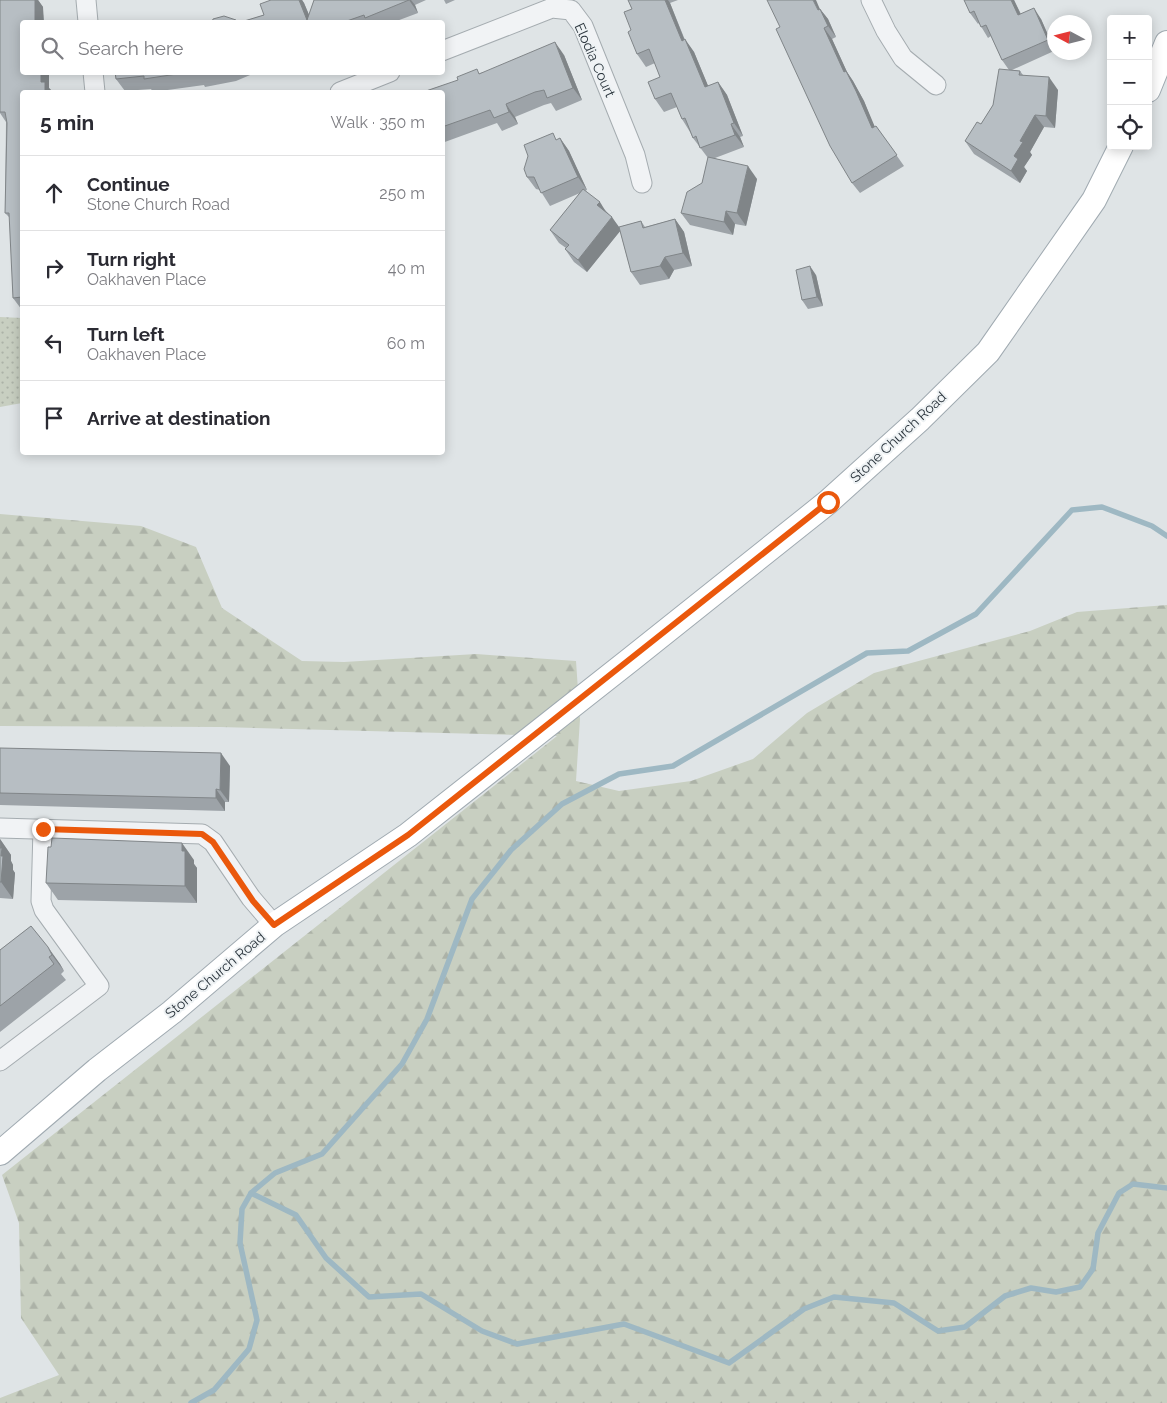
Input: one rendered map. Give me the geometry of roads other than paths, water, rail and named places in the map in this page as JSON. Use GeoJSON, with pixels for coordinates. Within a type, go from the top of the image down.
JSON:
{"type":"FeatureCollection","features":[{"type":"Feature","properties":{"kind":"main road"},"geometry":{"type":"LineString","coordinates":[[1152,80],[1167,43]]}},
{"type":"Feature","properties":{"kind":"main road","name":"Stone Church Road"},"geometry":{"type":"LineString","coordinates":[[0,1153],[96,1070],[172,1012],[274,925],[408,835],[828,502],[920,419],[988,352],[1094,200],[1119,150]]}},
{"type":"Feature","properties":{"kind":"street"},"geometry":{"type":"LineString","coordinates":[[86,0],[88,20]]}},
{"type":"Feature","properties":{"kind":"street"},"geometry":{"type":"LineString","coordinates":[[871,0],[903,58],[936,85]]}},
{"type":"Feature","properties":{"kind":"street","name":"Elodia Court"},"geometry":{"type":"LineString","coordinates":[[445,51],[552,8],[571,10],[587,35],[635,154],[642,183]]}},
{"type":"Feature","properties":{"kind":"street"},"geometry":{"type":"LineString","coordinates":[[93,75],[95,90]]}},
{"type":"Feature","properties":{"kind":"street"},"geometry":{"type":"LineString","coordinates":[[345,90],[382,75]]}},
{"type":"Feature","properties":{"kind":"street"},"geometry":{"type":"LineString","coordinates":[[0,828],[202,834],[213,842],[253,901],[274,925]]}},
{"type":"Feature","properties":{"kind":"street"},"geometry":{"type":"LineString","coordinates":[[0,1061],[99,986],[44,910],[41,902],[43,829]]}},
{"type":"Feature","properties":{"kind":"waterway"},"geometry":{"type":"LineString","coordinates":[[191,1403],[214,1390],[249,1349],[257,1320],[240,1243],[242,1209],[251,1193],[275,1173],[322,1154],[402,1064],[427,1019],[472,899],[511,850],[562,804],[619,774],[673,766],[867,653],[908,651],[976,614],[1072,510],[1102,507],[1152,526],[1167,536]]}},
{"type":"Feature","properties":{"kind":"waterway"},"geometry":{"type":"LineString","coordinates":[[251,1193],[296,1215],[326,1258],[369,1297],[421,1294],[482,1331],[517,1344],[624,1324],[729,1363],[804,1309],[834,1297],[894,1303],[938,1331],[965,1327],[1005,1296],[1031,1288],[1056,1292],[1080,1287],[1093,1269],[1098,1233],[1119,1193],[1133,1184],[1167,1188]]}}]}
